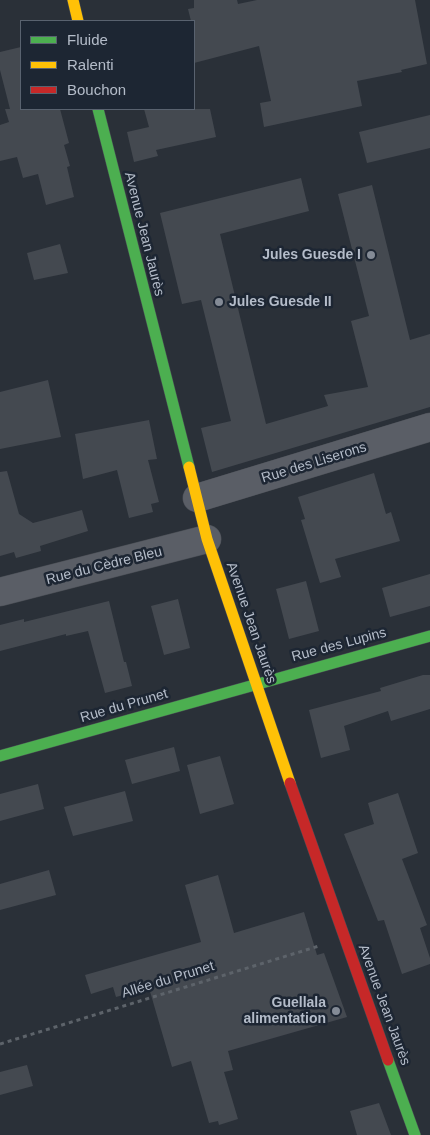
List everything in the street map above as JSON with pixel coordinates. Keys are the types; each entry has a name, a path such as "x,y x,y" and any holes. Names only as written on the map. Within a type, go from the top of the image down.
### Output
{"main road":[{"path":"73,0 78,20"},
{"name":"Avenue Jean Jaurès","path":"98,110 207,538 343,938 415,1135"},
{"name":"Rue des Lupins","path":"256,684 430,636"},
{"name":"Rue du Prunet","path":"0,756 256,684"}],"street":[{"name":"Rue des Liserons","path":"197,498 430,427"},
{"name":"Rue du Cèdre Bleu","path":"0,592 207,538"}],"path":[{"name":"Allée du Prunet","path":"0,1044 343,938"}],"building":[{"path":"194,0 237,0 238,4 257,0 415,0 427,64 401,70 402,72 357,81 362,106 264,127 260,103 271,101 259,46 195,63 195,20 191,20 188,9 194,8"},
{"path":"20,47 20,110 60,110 69,143 64,145 70,166 67,167 74,197 46,205 38,174 23,178 17,157 0,161 0,125 9,122 5,109 10,109 0,70 0,52"},
{"path":"210,109 216,137 156,150 158,156 134,162 127,132 149,127 144,110"},
{"path":"430,115 430,148 367,163 359,132"},
{"path":"301,178 309,211 220,234 266,424 328,406 324,395 368,387 351,321 369,316 338,194 372,185 410,340 430,334 430,407 212,472 201,428 231,421 201,300 182,304 160,213"},
{"path":"60,244 68,273 34,280 27,253"},
{"path":"48,380 61,437 0,449 0,392"},
{"path":"149,420 157,459 148,460 159,502 151,504 153,512 129,518 117,470 83,479 75,434"},
{"path":"7,471 19,514 33,523 82,510 88,531 40,546 41,551 16,558 14,552 0,556 0,472"},
{"path":"374,473 386,514 391,512 400,541 335,559 341,577 320,583 301,520 305,519 298,497"},
{"path":"430,574 430,606 390,617 382,588"},
{"path":"306,581 319,631 289,639 276,589"},
{"path":"178,599 190,648 164,655 151,606"},
{"path":"109,601 132,686 105,693 88,631 66,636 66,634 0,651 0,625 24,619 24,622"},
{"path":"423,675 430,675 430,709 391,721 388,711 344,726 350,750 321,758 309,710 381,691 380,688"},
{"path":"174,747 180,771 132,784 125,760"},
{"path":"220,756 234,804 200,814 187,765"},
{"path":"38,784 44,809 0,821 0,794"},
{"path":"125,791 133,821 73,836 64,807"},
{"path":"398,793 418,853 402,859 427,925 420,928 430,958 430,964 402,974 384,920 378,921 344,834 374,824 368,803"},
{"path":"49,870 56,895 0,910 0,884"},
{"path":"218,875 234,933 304,912 317,955 324,953 347,1017 228,1051 233,1070 224,1072 238,1119 219,1125 218,1121 209,1123 191,1061 172,1067 149,988 116,997 113,987 91,994 85,975 201,942 185,885"},
{"path":"27,1065 33,1086 0,1095 0,1072"},
{"path":"379,1103 391,1135 357,1135 350,1111"}],"traffic: fast":[{"path":"98,110 189,467"},
{"path":"0,756 430,636"},
{"path":"388,1060 415,1135"}],"traffic: slow":[{"path":"73,0 78,20"},
{"path":"189,467 207,539 290,783"}],"traffic: jam":[{"path":"290,783 388,1060"}],"place":[{"name":"Jules Guesde I","path":"371,255"},
{"name":"Jules Guesde II","path":"219,302"},
{"name":"Guellala alimentation","path":"336,1011"}]}
